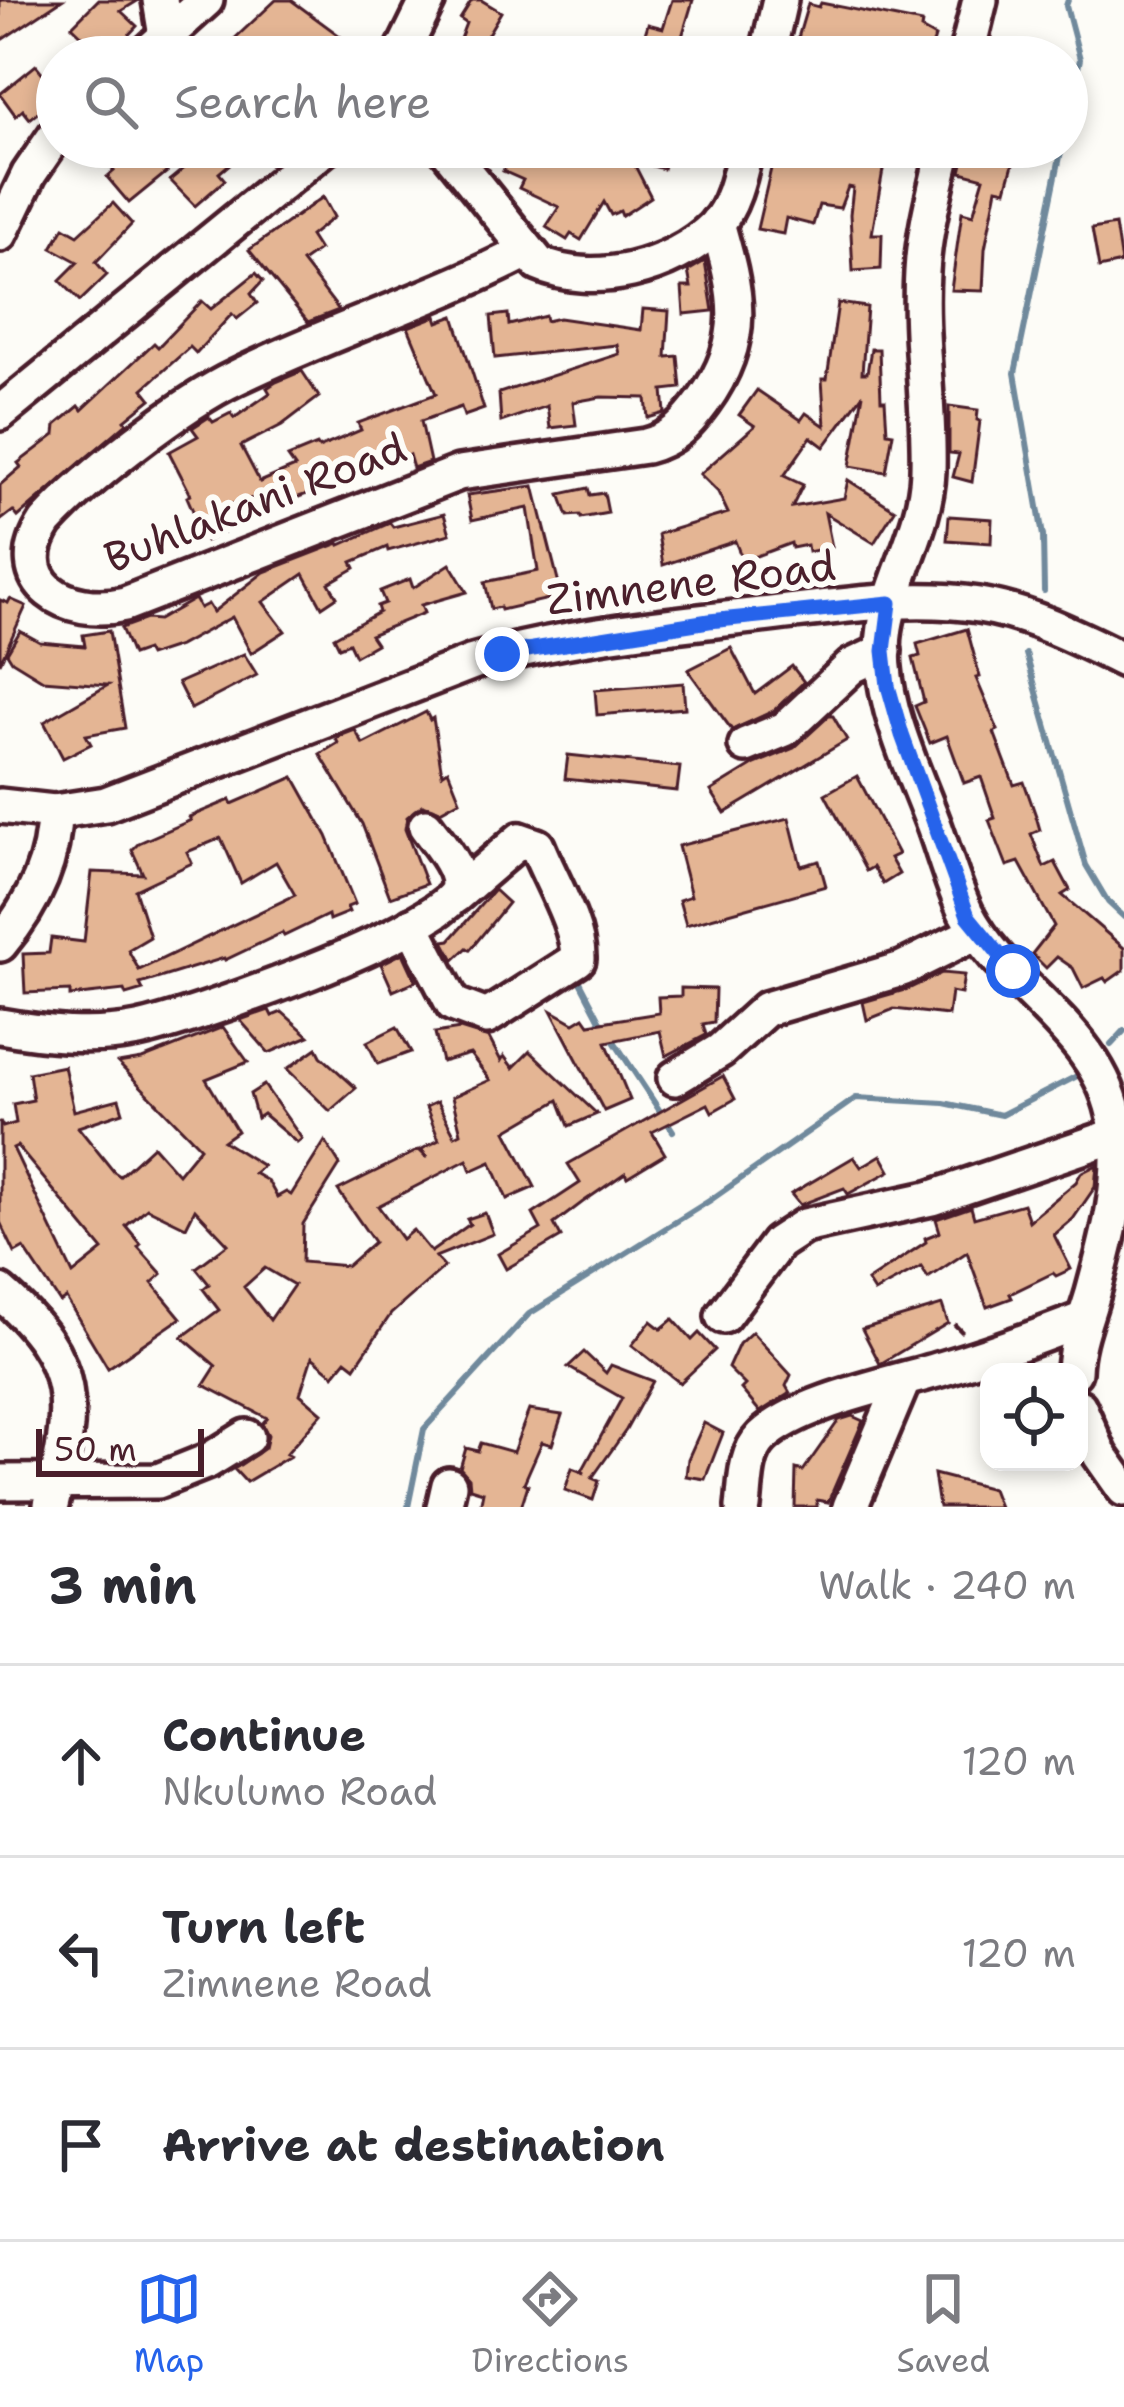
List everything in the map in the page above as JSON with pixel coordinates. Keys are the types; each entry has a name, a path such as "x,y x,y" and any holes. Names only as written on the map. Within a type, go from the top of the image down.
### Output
{"street":[{"path":"155,36 160,0"},
{"path":"166,36 206,0"},
{"path":"410,36 428,0"},
{"path":"772,36 780,0"},
{"path":"971,36 980,0"},
{"path":"0,234 36,164"},
{"path":"0,413 300,168"},
{"path":"461,168 538,264 558,273 599,277 670,255 717,224 740,168"},
{"path":"941,168 922,270 928,475 920,520 890,603 884,651 902,735 961,901 977,932 1049,1007 1103,1081 1117,1135 1114,1218 1074,1363"},
{"name":"Buhlakani Road","path":"525,251 449,290 236,377 182,410 46,522 35,543 35,558 49,592 76,607 125,604 459,473 646,446 674,436 724,369 736,332 732,276 717,224"},
{"name":"Zimnene Road","path":"0,806 54,812 106,804 502,654 709,621 945,601 985,606 1052,627 1124,660"},
{"path":"746,746 797,721 842,674 884,651"},
{"path":"0,944 22,917 38,886 51,844 54,812"},
{"path":"426,826 456,872 455,896"},
{"path":"0,1026 79,1035 154,1027 266,990 412,925 455,896 520,840 537,846 578,937 578,959 487,1018 453,1004 412,925"},
{"path":"675,1078 721,1051 766,1009 902,969 977,932"},
{"path":"723,1316 778,1243 804,1226 932,1198 1117,1135"},
{"path":"743,1507 747,1466 763,1435 811,1409 903,1381 1088,1309 1124,1281"},
{"path":"0,1292 44,1333 61,1365 66,1405 53,1496"},
{"path":"850,1507 903,1381"},
{"path":"1088,1428 1100,1456 1124,1489"},
{"path":"0,1482 53,1496 173,1477 247,1437"}],"building":[{"path":"0,0 62,0 0,41"},
{"path":"98,0 139,0 121,11 137,26 128,36 82,36 72,26"},
{"path":"276,0 291,0 340,36 237,36"},
{"path":"472,0 501,12 487,36 461,36 466,23 460,19"},
{"path":"672,0 693,0 682,36 644,36 648,24 663,28"},
{"path":"821,3 922,23 921,29 933,36 799,36 808,4 819,7"},
{"path":"36,65 36,114 30,119 23,110 16,116 0,94"},
{"path":"111,168 164,168 167,172 129,203 107,177 114,171"},
{"path":"185,168 225,168 219,173 225,180 195,206 170,180"},
{"path":"636,168 651,197 622,216 620,211 611,215 604,202 581,240 571,234 567,240 546,227 559,207 519,188 523,180 503,171"},
{"path":"771,168 883,168 872,234 882,234 881,269 853,271 853,188 848,187 840,208 819,205 813,225 786,218 783,234 757,229"},
{"path":"962,168 1012,168 1006,190 997,188 985,249 983,291 951,290 962,212 973,215 984,178 961,172"},
{"path":"323,197 334,217 310,236 319,250 302,262 339,310 308,322 249,250"},
{"path":"113,203 132,224 96,262 107,275 80,301 60,280 78,262 52,248 64,227 78,235"},
{"path":"1115,225 1121,263 1099,268 1092,229"},
{"path":"705,261 713,311 684,314 682,287 691,287 688,271"},
{"path":"256,273 263,281 251,294 257,303 237,319 232,314 196,353 190,347 143,389 151,399 127,423 18,517 13,511 0,521 0,485 21,467 18,463 55,435 56,425 79,406 82,410 154,343 158,347 202,301 211,309"},
{"path":"838,303 867,307 862,373 867,373 871,349 879,349 881,400 885,400 887,432 893,433 886,472 850,466 863,394 824,447 811,437 784,476 803,485 792,507 844,498 848,480 895,510 874,543 825,513 832,547 808,552 807,545 792,548 791,543 743,561 735,541 663,565 658,534 728,513 718,492 700,474 755,426 739,415 757,390 801,420 806,413 825,426 822,379 827,379"},
{"path":"643,309 669,311 666,357 678,356 681,388 663,390 665,413 648,418 646,398 601,397 573,402 576,425 550,428 547,406 501,422 499,393 619,354 617,345 495,358 491,316 508,314 509,325 545,316 546,321 559,318 641,330"},
{"path":"436,316 438,322 454,316 484,409 464,416 461,407 421,421 430,462 413,468 403,452 373,466 371,461 334,475 338,483 268,508 263,495 219,508 229,529 206,541 187,497 191,495 169,452 198,436 192,428 209,417 213,422 231,413 234,418 270,393 267,388 302,371 319,397 282,425 241,446 260,482 295,467 288,457 361,430 358,423 436,394 408,327"},
{"path":"949,406 978,410 972,482 953,477 959,454 949,453"},
{"path":"534,486 562,596 491,609 485,582 538,571 528,508 472,520 467,495"},
{"path":"588,488 590,495 604,493 608,513 568,516 560,494"},
{"path":"444,514 450,534 388,551 387,547 352,562 355,568 329,583 337,597 322,607 304,574 263,602 285,631 251,653 232,617 179,646 149,656 146,650 132,655 121,628 158,620 195,599 200,608 208,604 213,612 264,572 390,523 393,527"},
{"path":"949,516 992,519 991,543 947,540"},
{"path":"450,564 467,592 421,605 424,613 370,635 376,644 355,656 349,643 339,647 334,637 379,612 377,606 385,603 380,591 410,579 413,588"},
{"path":"10,599 26,606 0,663 0,600 8,603"},
{"path":"967,629 980,677 976,678 998,730 994,732 1014,785 1024,782 1036,816 1040,830 1031,834 1044,867 1055,862 1070,890 1062,895 1124,948 1124,970 1107,982 1104,978 1083,988 1073,968 1057,957 1046,968 1032,954 1054,926 1019,862 1007,866 989,820 995,818 981,777 964,783 947,736 930,743 915,706 924,702 913,658 920,656 917,644"},
{"path":"20,631 40,642 85,646 83,635 109,631 125,728 86,735 91,744 63,758 44,722 108,685 43,680 12,661 7,653"},
{"path":"731,648 755,694 792,666 804,682 773,711 732,730 688,670"},
{"path":"244,654 257,675 191,709 178,683"},
{"path":"683,683 685,708 597,715 595,690"},
{"path":"426,712 433,718 442,774 448,770 460,800 440,811 423,805 407,817 405,829 426,884 390,897 362,824 320,754 342,735 355,730 363,744"},
{"path":"829,716 847,740 725,813 711,791 755,764 794,748"},
{"path":"568,755 680,767 677,791 565,779"},
{"path":"857,776 898,854 890,858 899,874 883,884 873,867 866,871 825,794"},
{"path":"294,777 327,836 355,904 347,907 349,912 329,920 328,915 225,960 140,984 143,990 126,995 124,990 70,996 70,991 25,993 23,954 49,953 51,938 84,942 92,872 143,874 132,850 139,843 191,820 189,817 230,800 232,804","holes":["221,838 241,883 276,862 295,895 139,970 128,950 150,937 135,890 192,863 187,852"]},
{"path":"789,818 801,866 819,861 826,886 686,925 679,900 691,896 678,846"},
{"path":"494,890 508,903 470,950 454,960 444,941"},
{"path":"403,953 416,981 393,991 381,964"},
{"path":"942,973 964,975 961,994 951,992 948,1015 894,1009 867,1020 863,1002"},
{"path":"681,988 715,989 714,1022 703,1024 706,1035 666,1056 660,1031 606,1042 630,1100 604,1111 551,1010 574,1023 584,1017 589,1024 659,1013 658,997 681,996"},
{"path":"269,1010 272,1016 282,1012 309,1036 269,1053 240,1020"},
{"path":"223,1027 248,1062 206,1079 237,1131 223,1141 263,1166 254,1173 268,1181 277,1197 286,1192 291,1195 325,1141 340,1165 303,1224 302,1262 347,1266 374,1242 338,1190 419,1150 427,1158 422,1149 439,1140 426,1107 437,1102 455,1136 461,1133 452,1097 490,1080 470,1054 442,1062 435,1033 460,1029 489,1038 501,1061 504,1056 513,1068 530,1051 597,1114 569,1126 559,1100 506,1131 535,1187 507,1199 491,1162 471,1171 467,1160 378,1206 402,1239 413,1230 431,1252 470,1224 467,1219 485,1213 493,1234 435,1257 444,1267 391,1314 355,1367 346,1360 334,1375 312,1357 300,1394 322,1413 286,1454 290,1456 246,1482 234,1469 265,1448 268,1435 262,1424 267,1418 204,1385 216,1366 182,1337 219,1310 203,1289 209,1284 196,1268 228,1244 195,1209 186,1227 147,1208 126,1226 162,1274 152,1283 181,1318 108,1368 66,1298 60,1302 24,1248 15,1253 0,1222 0,1121 3,1127 16,1123 13,1104 33,1100 29,1073 64,1066 74,1111 119,1099 123,1112 78,1127 114,1172 120,1176 153,1146 178,1174 200,1147 118,1063 142,1059","holes":["17,1146 103,1250 73,1274 13,1148","265,1268 294,1285 270,1320 244,1287"]},
{"path":"397,1027 411,1052 378,1064 367,1042"},
{"path":"317,1048 356,1088 330,1111 287,1069"},
{"path":"723,1076 735,1099 712,1112 708,1104 652,1132 665,1154 627,1177 625,1173 583,1202 554,1224 561,1237 506,1269 498,1254 541,1229 533,1214 580,1183 568,1164"},
{"path":"264,1085 302,1139 297,1143 263,1114 257,1118 250,1094"},
{"path":"881,1155 890,1171 848,1194 844,1188 800,1205 791,1194 854,1157 861,1167"},
{"path":"1097,1165 1095,1187 1073,1219 1054,1235 1071,1269 1053,1273 987,1307 967,1252 928,1278 921,1267 874,1292 867,1281 940,1232 936,1219 971,1207 974,1218 1023,1204 1029,1221 1081,1173"},
{"path":"942,1305 948,1323 880,1364 862,1329"},
{"path":"673,1319 692,1340 699,1333 715,1350 680,1383 632,1345 651,1321 661,1329"},
{"path":"752,1332 791,1375 786,1386 790,1393 760,1412 741,1389 745,1385 728,1368 739,1344"},
{"path":"584,1352 606,1373 611,1365 653,1381 592,1478 599,1481 593,1500 565,1490 572,1468 585,1473 622,1398 568,1367"},
{"path":"529,1410 562,1415 552,1445 542,1442 524,1483 528,1485 521,1507 480,1507 483,1492 470,1488 460,1468 466,1448 478,1451 481,1443 513,1452"},
{"path":"852,1416 863,1421 828,1502 817,1500 817,1507 795,1507 796,1469 803,1471 839,1420"},
{"path":"704,1423 723,1433 705,1479 686,1476"},
{"path":"934,1474 992,1489 999,1507 939,1507"}],"waterway":[{"path":"1068,0 1074,36"},
{"path":"1044,591 1043,536 1015,373 1058,168"},
{"path":"1026,654 1086,865 1108,902 1124,917"},
{"path":"577,976 600,1020 673,1131"},
{"path":"1111,1045 1124,1031"},
{"path":"408,1507 424,1429 529,1314 709,1201 856,1098 944,1103 1001,1115 1077,1076"}],"route":[{"path":"502,654 709,621 890,603 884,651 902,735 968,916 1013,971"}]}
